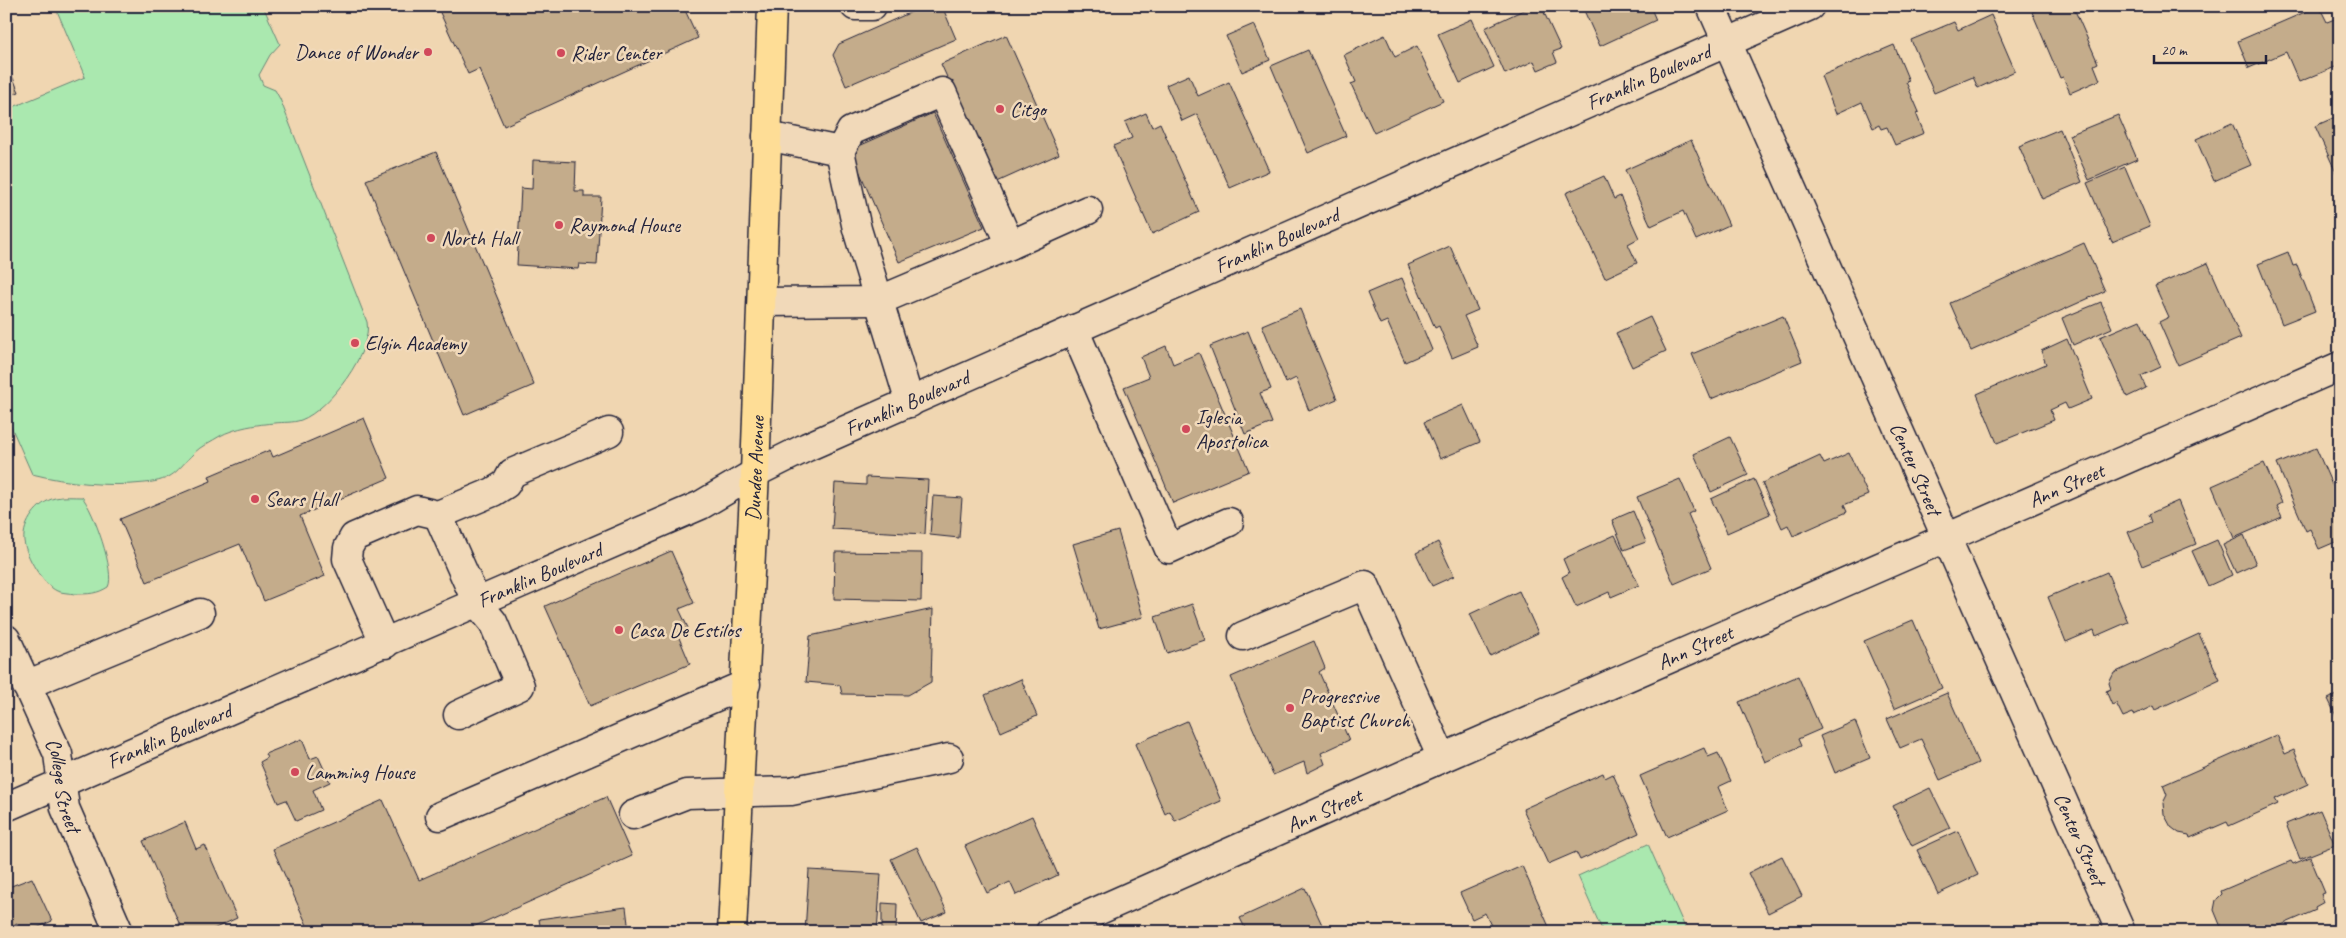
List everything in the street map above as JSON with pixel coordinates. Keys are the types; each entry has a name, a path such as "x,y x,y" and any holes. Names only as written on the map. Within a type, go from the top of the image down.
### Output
{"main road":[{"name":"Dundee Avenue","path":"732,932 746,684 772,6"}],"street":[{"path":"855,6 872,6"},
{"name":"Center Street","path":"1711,6 2121,932"},
{"name":"Franklin Boulevard","path":"6,807 385,644 701,505 755,473 808,447 1810,6"},
{"path":"910,403 857,229 840,151 852,131 942,92 1010,245"},
{"path":"767,136 840,151"},
{"path":"762,302 878,301 1088,210"},
{"path":"1074,329 1168,549 1229,522"},
{"name":"Ann Street","path":"1050,932 1442,758 2340,366"},
{"path":"385,644 347,559 348,548 354,537 417,510 438,515 493,492 506,484 512,472 609,432"},
{"path":"438,515 477,603 493,622 520,686 458,715"},
{"path":"1243,636 1365,585 1442,758"},
{"path":"26,685 200,613"},
{"name":"College Street","path":"6,639 58,754 65,808 119,932"},
{"path":"440,816 746,684"},
{"path":"633,815 686,794 791,791 950,758"}],"green space":[{"path":"55,6 263,6 280,44 270,55 259,75 263,85 275,90 280,99 367,322 367,334 356,363 347,378 324,405 298,421 254,425 226,433 197,450 174,474 155,482 102,484 60,480 32,474 6,415 6,110 85,77"},
{"path":"62,497 82,497 92,514 102,541 110,580 108,587 89,594 59,592 40,576 31,562 25,547 24,534 32,514 49,500"},
{"path":"1648,844 1687,932 1603,932 1578,876"}],"building":[{"name":"Rider Center","path":"437,6 683,6 698,38 504,126 479,69 468,74"},
{"path":"925,6 942,6 956,39 846,86 833,55 839,44"},
{"path":"1532,6 1541,6 1561,49 1553,52 1557,62 1538,70 1534,61 1505,74 1485,28"},
{"path":"1582,6 1650,6 1656,20 1600,46"},
{"path":"2041,6 2073,6 2098,63 2094,65 2100,80 2070,93 2063,77 2060,78 2032,12 2042,8"},
{"path":"2319,6 2327,22 2340,17 2340,65 2299,82 2286,52 2249,68 2238,41"},
{"path":"1991,15 2015,71 1978,88 1973,77 1934,93 1911,40 1954,22 1958,30"},
{"path":"1472,19 1494,67 1460,83 1438,34"},
{"path":"1254,24 1270,60 1242,72 1226,36"},
{"name":"Citgo","path":"1006,35 1059,154 995,183 941,64"},
{"path":"1385,35 1395,57 1417,46 1443,101 1374,133 1351,84 1356,82 1344,55"},
{"path":"1894,45 1909,81 1906,82 1919,112 1916,113 1924,133 1895,145 1887,127 1881,129 1879,125 1873,128 1862,102 1836,114 1821,76"},
{"path":"1308,50 1346,136 1308,153 1271,66"},
{"path":"6,62 19,92 6,97"},
{"path":"1189,75 1198,96 1229,82 1269,171 1230,188 1197,114 1182,121 1166,85"},
{"path":"933,113 984,227 899,262 850,150"},
{"path":"1146,113 1152,127 1160,123 1199,212 1152,234 1113,146 1132,138 1125,122"},
{"path":"2118,115 2137,159 2089,180 2069,135"},
{"path":"2340,115 2340,179 2339,179 2315,126"},
{"path":"2232,123 2251,165 2214,181 2196,139"},
{"path":"2060,129 2082,182 2042,199 2019,146"},
{"path":"1691,140 1729,225 1696,240 1683,211 1651,226 1625,170"},
{"name":"North Hall","path":"436,152 534,385 464,415 366,180"},
{"name":"Raymond House","path":"533,160 576,162 575,191 584,191 584,197 601,197 597,265 579,264 578,269 517,265 521,188 532,189"},
{"path":"2125,167 2150,226 2112,242 2087,183"},
{"path":"1604,176 1614,199 1620,196 1639,238 1628,244 1637,263 1605,278 1566,193"},
{"path":"2084,243 2105,291 1971,351 1950,303"},
{"path":"1450,246 1478,310 1464,316 1478,347 1452,358 1439,326 1435,328 1408,265"},
{"path":"2288,252 2293,266 2297,265 2315,311 2282,324 2258,264"},
{"path":"2208,263 2241,338 2178,365 2159,322 2169,317 2155,286"},
{"path":"1402,278 1432,350 1405,362 1387,321 1380,324 1367,293"},
{"path":"2101,302 2112,328 2073,345 2062,318"},
{"path":"1300,309 1337,399 1309,411 1296,378 1286,383 1262,325"},
{"path":"1783,316 1802,361 1711,399 1692,354"},
{"path":"1650,317 1666,351 1632,367 1616,333"},
{"path":"2140,320 2161,367 2141,376 2146,388 2127,397 2100,337"},
{"path":"1248,331 1271,389 1260,393 1272,423 1245,434 1210,346"},
{"path":"2067,339 2092,399 2068,409 2065,403 2050,410 2054,420 1997,443 1977,394 2046,364 2041,351"},
{"name":"Iglesia Apostolica","path":"1166,346 1173,364 1199,353 1249,471 1173,503 1124,387 1149,377 1141,357"},
{"path":"1463,405 1480,442 1440,459 1424,422"},
{"name":"Sears Hall","path":"364,418 389,478 300,516 325,576 264,601 240,544 147,582 120,519 211,481 209,476 270,450 273,457"},
{"path":"1730,437 1748,475 1711,492 1694,454"},
{"path":"2316,448 2340,503 2340,540 2319,549 2310,529 2306,531 2277,464"},
{"path":"1849,453 1868,495 1844,505 1847,512 1793,536 1788,525 1782,528 1762,483 1820,456 1824,464"},
{"path":"2264,463 2282,503 2277,506 2282,517 2234,538 2212,486"},
{"path":"866,477 928,480 925,534 832,529 835,483 866,485"},
{"path":"1680,479 1694,511 1688,514 1711,568 1674,584 1637,497"},
{"path":"1754,479 1770,514 1727,533 1711,499"},
{"path":"933,496 962,498 959,538 930,535"},
{"path":"2178,501 2196,544 2142,566 2128,532 2152,522 2149,514"},
{"path":"1633,511 1646,542 1624,550 1612,520"},
{"path":"1118,531 1143,617 1099,629 1073,544"},
{"path":"1615,535 1639,585 1611,597 1609,592 1576,607 1562,577 1569,573 1563,559"},
{"path":"2244,535 2256,564 2236,573 2223,545"},
{"path":"2217,540 2232,575 2208,586 2192,551"},
{"path":"1438,542 1454,576 1432,586 1416,553"},
{"name":"Casa De Estilos","path":"671,551 694,603 679,609 688,628 677,633 690,664 590,706 545,606"},
{"path":"835,552 922,553 921,601 834,599"},
{"path":"2107,572 2128,622 2096,636 2094,630 2066,642 2048,597"},
{"path":"1519,591 1538,633 1490,656 1470,614"},
{"path":"1192,604 1205,640 1167,653 1155,617"},
{"path":"933,609 931,682 908,695 842,694 840,685 806,682 810,636"},
{"path":"1913,620 1942,688 1894,709 1864,641"},
{"path":"2199,634 2220,680 2155,710 2153,706 2134,715 2133,713 2123,717 2116,703 2112,705 2106,691 2111,689 2109,683 2114,673"},
{"name":"Progressive Baptist Church","path":"1314,641 1325,668 1319,672 1349,740 1321,753 1325,764 1307,773 1304,762 1273,775 1231,677"},
{"path":"1798,676 1821,729 1798,739 1801,746 1765,762 1739,702"},
{"path":"1021,679 1037,716 1001,732 985,695"},
{"path":"1947,693 1978,763 1940,780 1921,739 1900,748 1887,719"},
{"path":"2340,693 2340,724 2328,699"},
{"path":"1187,721 1221,801 1175,821 1170,811 1165,814 1135,744"},
{"path":"1855,721 1870,758 1835,773 1820,736"},
{"path":"2277,735 2285,754 2294,750 2308,784 2275,799 2278,804 2229,826 2227,822 2190,838 2189,835 2179,833 2171,827 2164,814 2163,803 2167,795 2163,785"},
{"name":"Lamming House","path":"302,739 310,759 318,756 330,782 313,790 321,810 296,821 286,800 278,803 260,762 267,758 265,754"},
{"path":"1704,748 1708,757 1718,753 1731,781 1718,787 1728,810 1667,837 1640,776"},
{"path":"1603,773 1605,778 1613,774 1639,833 1580,860 1576,852 1548,864 1523,809"},
{"path":"1930,788 1950,828 1912,846 1893,806"},
{"path":"606,797 632,856 462,932 310,932 273,849 383,800 419,880"},
{"path":"2320,810 2335,845 2300,859 2286,824"},
{"path":"1032,816 1058,875 1016,895 1010,882 987,893 965,846"},
{"path":"185,822 196,849 205,845 237,918 207,932 183,932 143,841"},
{"path":"1958,831 1978,875 1938,894 1917,850"},
{"path":"917,847 947,912 921,923 891,859"},
{"path":"1782,856 1802,896 1768,913 1748,873"},
{"path":"2310,857 2325,893 2321,894 2324,902 2315,907 2316,910 2265,932 2223,932 2214,910 2216,900 2222,894 2221,891 2291,861 2293,864"},
{"path":"1522,866 1550,929 1545,932 1494,932 1485,913 1472,919 1460,893"},
{"path":"809,870 881,874 877,932 805,932"},
{"path":"32,878 52,921 28,932 21,932 17,923 6,928 6,888"},
{"path":"1305,888 1324,929 1318,932 1291,932 1290,929 1283,932 1247,932 1240,918"},
{"path":"882,903 897,904 896,932 882,932"},
{"path":"626,907 629,932 541,932 539,919"}],"place":[{"name":"Dance of Wonder","path":"428,52"},
{"name":"Rider Center","path":"561,53"},
{"name":"Citgo","path":"1000,109"},
{"name":"Raymond House","path":"559,225"},
{"name":"North Hall","path":"431,238"},
{"name":"Elgin Academy","path":"355,343"},
{"name":"Iglesia Apostolica","path":"1186,429"},
{"name":"Sears Hall","path":"255,499"},
{"name":"Casa De Estilos","path":"619,630"},
{"name":"Progressive Baptist Church","path":"1290,708"},
{"name":"Lamming House","path":"295,772"}]}
